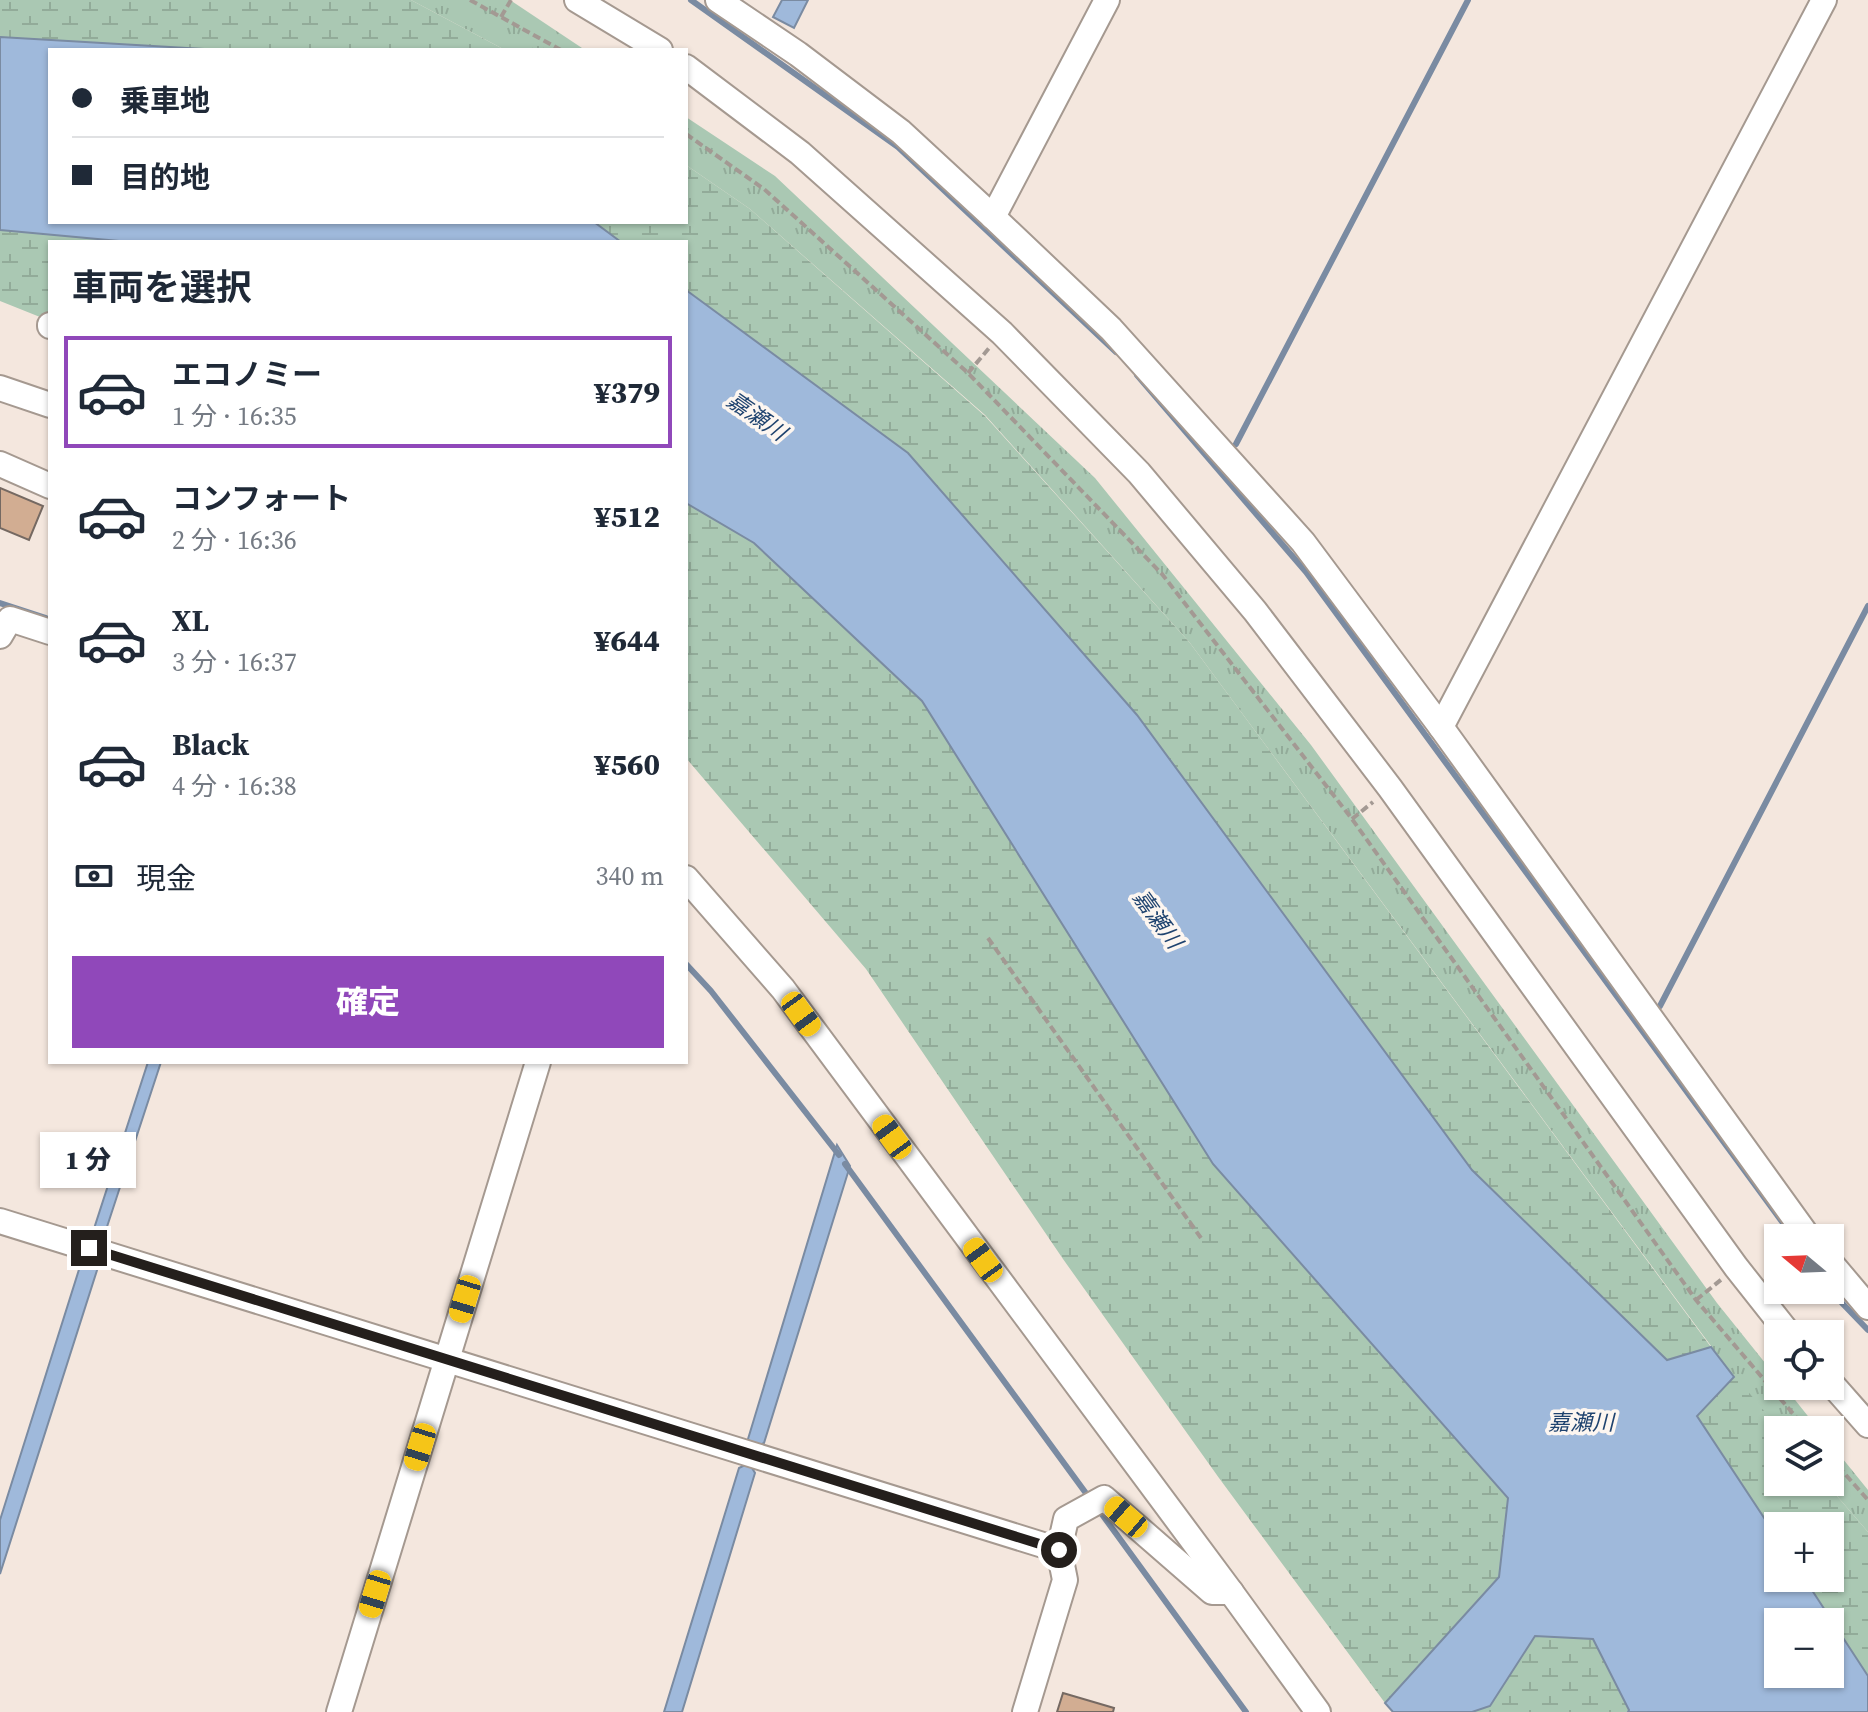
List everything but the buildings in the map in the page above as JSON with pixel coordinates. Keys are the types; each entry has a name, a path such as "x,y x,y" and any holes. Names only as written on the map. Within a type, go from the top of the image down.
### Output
{"street":[{"path":"577,0 657,48"},
{"path":"718,0 798,54 901,132 993,217 1111,329 1303,542 1441,727 1799,1224"},
{"path":"993,217 1107,0"},
{"path":"1441,727 1824,0"},
{"path":"688,69 800,153 1002,333 1139,473 1255,611 1390,788 1736,1267 1778,1320"},
{"path":"0,388 41,402 34,409 48,419"},
{"path":"0,464 48,485"},
{"path":"0,636 10,619 48,631"},
{"path":"688,880 783,989 1318,1712"},
{"path":"339,1712 537,1064"},
{"path":"0,1221 1059,1550"},
{"path":"1844,1276 1866,1298"},
{"path":"1844,1398 1868,1425"},
{"path":"1025,1712 1065,1580 1059,1550 1066,1519 1104,1498 1212,1592 1231,1592"}],"path":[{"path":"470,0 557,48"},
{"path":"501,17 511,0"},
{"path":"688,135 764,189 968,373 1162,574 1352,819 1696,1300 1795,1416"},
{"path":"968,373 1002,333"},
{"path":"1352,819 1390,788"},
{"path":"988,938 1201,1238"},
{"path":"1696,1300 1736,1267"},
{"path":"1844,1473 1868,1500"}],"green space":[{"path":"0,0 411,0 501,48 48,48 0,58"},
{"path":"411,0 510,0 582,48 501,48"},
{"path":"688,118 775,176 1095,478 1311,745 1717,1303 1764,1362 1764,1400 1795,1400 1808,1416 1768,1416 1734,1377 1190,643 985,415 750,209 688,166"},
{"path":"688,166 750,209 985,416 1190,643 1711,1347 1768,1416 1764,1416 1764,1496 1837,1496 1868,1532 1868,1712 1844,1688 1844,1608 1781,1608 1771,1592 1844,1592 1844,1512 1764,1512 1764,1580 1644,1387 688,325 688,240 572,240 551,224 688,224"},
{"path":"0,210 48,224 141,224 229,240 48,240 48,320 0,301"},
{"path":"688,478 949,709 1541,1511 1520,1573 1424,1682 1385,1703 1063,1259 866,969 688,760"},
{"path":"1844,1460 1868,1490 1868,1532 1837,1496 1844,1496"},
{"path":"1600,1610 1659,1712 1472,1712 1490,1706 1535,1636"}],"water":[{"path":"782,0 808,0 794,28 773,17"},
{"path":"0,37 187,48 48,48 48,224 597,224 618,240 108,240 0,230"},
{"name":"嘉瀬川","path":"688,291 908,453 1137,715 1472,1170 1667,1360 1711,1347 1734,1377 1697,1416 1764,1518 1764,1592 1813,1592 1824,1608 1764,1608 1764,1688 1844,1688 1844,1639 1868,1676 1868,1712 1628,1712 1593,1639 1535,1636 1490,1706 1472,1712 1393,1712 1385,1703 1499,1577 1508,1498 1213,1164 922,701 754,543 688,504"},
{"path":"147,1064 160,1064 102,1242 91,1238"},
{"path":"837,1145 850,1166 764,1443 754,1448 748,1439"},
{"path":"82,1260 99,1264 0,1574 0,1520"},
{"path":"749,1463 755,1473 682,1712 664,1712 739,1468"}],"waterway":[{"path":"691,0 898,147 1116,352"},
{"path":"1236,444 1468,0"},
{"path":"1137,375 1306,572 1784,1224"},
{"path":"0,603 46,618"},
{"path":"1660,1006 1868,606"},
{"path":"688,966 711,991 839,1155"},
{"path":"845,1164 1088,1496"},
{"path":"1843,1304 1868,1330"},
{"path":"1101,1513 1246,1712"}],"route":[{"path":"89,1248 1059,1550"}]}
